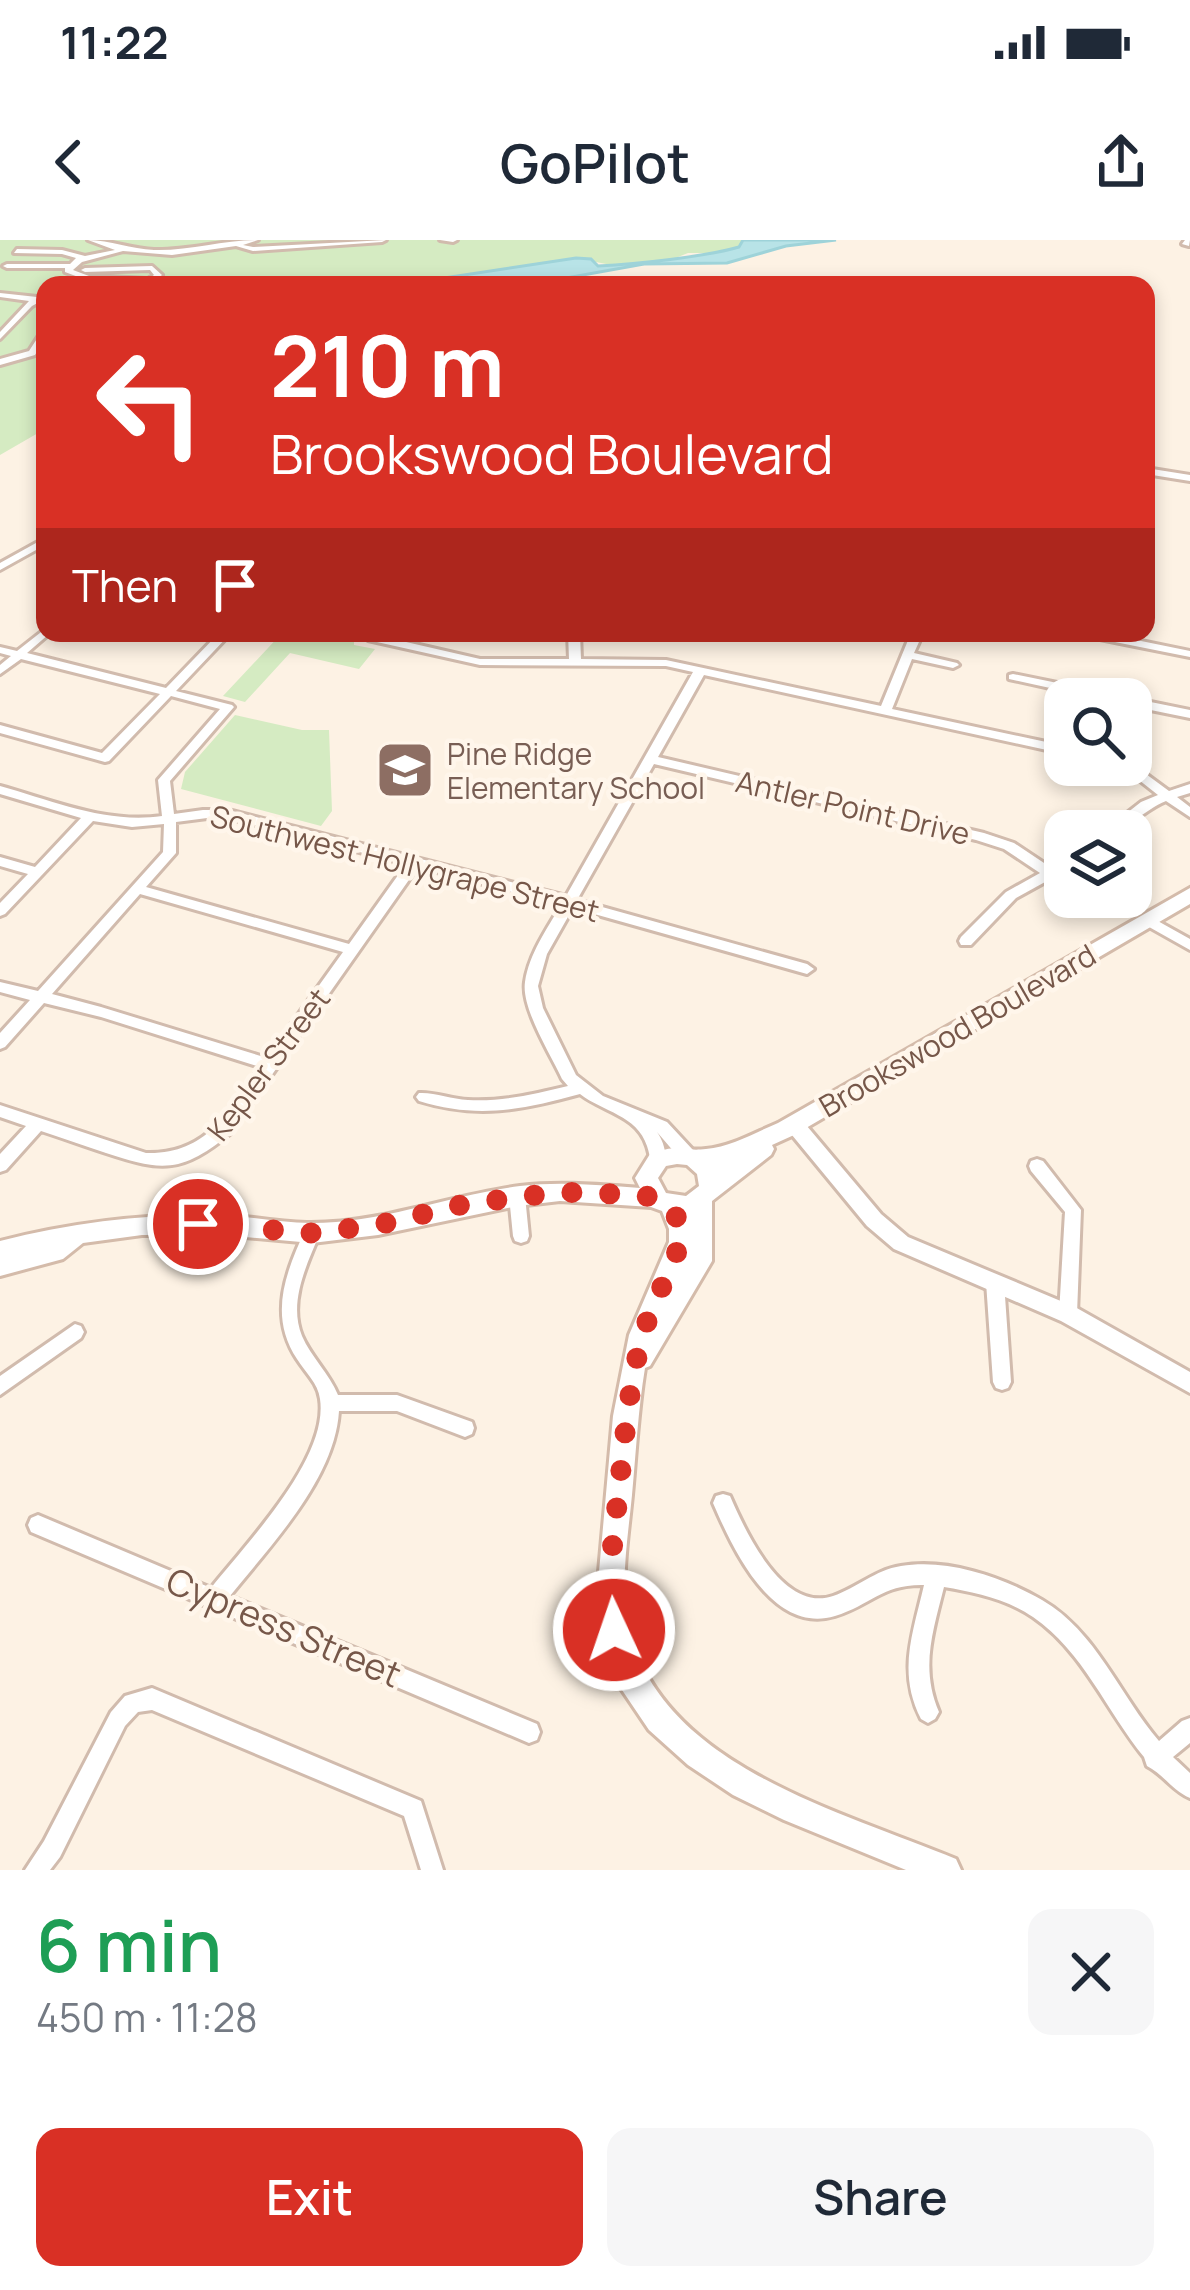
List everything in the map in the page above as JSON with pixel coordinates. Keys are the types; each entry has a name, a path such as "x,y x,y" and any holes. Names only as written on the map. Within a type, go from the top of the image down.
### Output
{"main road":[{"name":"Brookswood Boulevard","path":"653,1166 724,1155 790,1126 1190,895"},
{"name":"Brookswood Boulevard","path":"706,1195 790,1126"},
{"path":"637,1363 700,1261 710,1172 693,1157"},
{"path":"0,1251 50,1238 170,1224 312,1233 378,1225 517,1196 560,1192 653,1166 648,1188 682,1229 681,1242 641,1336 628,1406 610,1597 614,1630 638,1690 670,1733 719,1771 945,1870"},
{"path":"560,1192 663,1202 706,1195"},
{"path":"0,1266 56,1252 75,1238"}],"street":[{"path":"92,240 122,250"},
{"path":"69,270 83,259 122,250 254,240"},
{"path":"237,244 253,249 382,240"},
{"path":"444,240 453,240"},
{"path":"17,251 62,251 83,259"},
{"path":"7,266 69,270 141,266 158,272 154,276"},
{"path":"69,270 86,276"},
{"path":"0,295 36,297"},
{"path":"0,337 36,301"},
{"path":"0,319 19,319"},
{"path":"0,362 32,353 36,347"},
{"path":"1155,472 1190,478"},
{"path":"0,567 36,546"},
{"path":"0,671 36,640"},
{"path":"0,729 105,758 216,642"},
{"path":"401,642 480,662 648,661 1044,745"},
{"path":"574,642 575,662"},
{"path":"886,711 913,642"},
{"path":"1130,642 1190,654"},
{"path":"0,650 228,707 164,780 175,835 169,853 0,1042"},
{"path":"908,655 953,664"},
{"path":"693,1157 661,1126 578,1089 536,1009 531,986 540,954 700,671"},
{"path":"1013,677 1044,684"},
{"path":"1152,706 1190,714"},
{"name":"Antler Point Drive","path":"650,759 979,836 1009,846 1044,870"},
{"path":"1152,784 1190,813"},
{"path":"1139,810 1190,788"},
{"name":"Southwest Hollygrape Street","path":"0,790 136,823 197,812 228,814 807,969"},
{"path":"0,911 92,815"},
{"path":"0,862 37,872"},
{"name":"Kepler Street","path":"0,1111 146,1160 168,1162 204,1147 225,1129 414,863"},
{"path":"966,941 1011,895 1044,876"},
{"path":"137,889 353,950"},
{"path":"1147,920 1190,944"},
{"path":"0,987 271,1065"},
{"path":"424,1096 471,1109 495,1108 578,1089"},
{"path":"635,1116 654,1140 653,1166"},
{"path":"0,1165 38,1124"},
{"path":"790,1126 888,1233 916,1251 1068,1315 1190,1383"},
{"path":"1037,1166 1073,1210 1068,1315"},
{"path":"517,1196 521,1236"},
{"path":"218,1597 305,1480 323,1441 331,1403 297,1346 289,1320 291,1284 312,1233"},
{"path":"994,1282 1003,1382"},
{"path":"0,1387 75,1332"},
{"path":"331,1403 397,1403 465,1428"},
{"path":"723,1503 745,1553 797,1605 814,1610 831,1607 881,1580 908,1574 1009,1594 1043,1610 1065,1629 1155,1758 1190,1787"},
{"name":"Cypress Street","path":"38,1526 218,1597 529,1732"},
{"path":"928,1712 917,1697 918,1673 935,1577"},
{"path":"36,1870 52,1849 118,1719 141,1700 161,1702 413,1809 432,1870"},
{"path":"1155,1758 1190,1729"}],"green space":[{"path":"0,240 743,240 739,247 722,253 688,253 673,259 611,265 576,258 457,276 36,276 36,434 0,455"},
{"path":"274,642 354,642 375,649 359,669 290,653 245,702 223,696"},
{"path":"235,715 302,730 329,730 332,811 321,826 181,789 185,772"}],"water":[{"path":"743,240 836,240 786,246 727,263 644,264 577,276 457,276 576,258 591,259 598,266 670,260 739,247"}],"place":[{"name":"Pine Ridge Elementary School","path":"405,770"}],"route":[{"path":"198,1224 312,1233 378,1225 465,1204 560,1192 644,1195 671,1206 682,1229 681,1242 641,1336 628,1406 611,1560 614,1630"}]}
